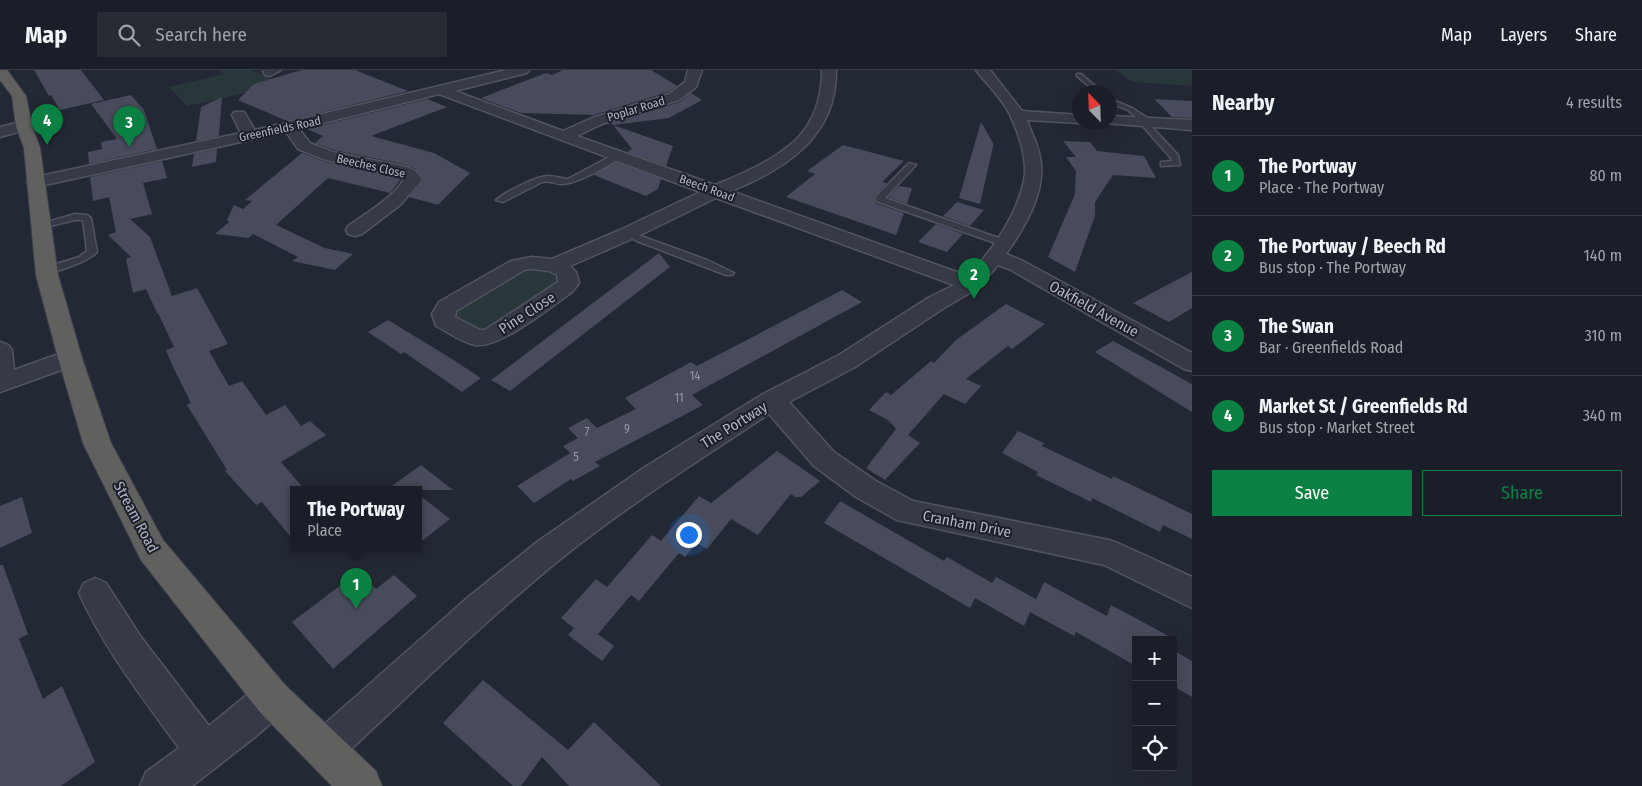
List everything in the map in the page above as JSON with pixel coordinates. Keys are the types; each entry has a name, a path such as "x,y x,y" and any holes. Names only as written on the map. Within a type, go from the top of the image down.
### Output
{"highway":[{"name":"Stream Road","path":"0,71 20,96 24,126 32,148 47,270 70,358 97,443 152,550 272,698 362,786"}],"street":[{"name":"Greenfields Road","path":"36,182 290,127 443,91 522,70"},
{"name":"Poplar Road","path":"564,137 597,121 674,97 692,84 695,70"},
{"name":"Pine Close","path":"554,265 566,272 569,283 493,335 477,338 444,321 443,314 448,307 518,265 532,263 554,265 627,234 716,191 754,176 791,152 812,131 824,104 829,86 829,70"},
{"name":"The Portway","path":"324,749 479,609 548,551 655,474 772,400 848,361 936,303 971,284 999,250 1024,209 1033,179 1032,157 1018,115 982,70"},
{"name":"Beech Road","path":"443,91 564,137 971,284"},
{"path":"239,115 250,135"},
{"path":"1018,115 1072,118"},
{"path":"1117,120 1192,125"},
{"path":"0,132 24,126"},
{"name":"Beeches Close","path":"290,127 304,146 312,150 329,156 401,171 411,175 413,180 408,186 383,210 355,230"},
{"name":"Oakfield Avenue","path":"999,250 1016,265 1192,363"},
{"path":"0,350 2,385 70,358"},
{"name":"Cranham Drive","path":"772,400 824,459 866,488 907,512 1109,553 1192,593"},
{"path":"95,593 129,649 205,752"},
{"path":"160,786 272,698"}],"lane":[{"path":"1079,76 1090,85"},
{"path":"1117,104 1130,109 1147,122 1177,163 1164,164"},
{"path":"500,200 539,180 548,178 560,182 570,181 618,156"},
{"path":"912,165 879,199 999,250"},
{"path":"41,225 75,217 87,218 92,252 82,259 47,270"},
{"path":"627,234 663,249 704,261 729,274"}],"shaded area":[{"path":"220,70 251,70 283,84 187,106 169,87 224,74"},
{"path":"1116,70 1192,70 1192,86 1133,82"},
{"path":"523,267 547,272 558,280 556,284 487,331 481,331 454,317 455,310"}],"building":[{"path":"34,70 81,70 104,100 60,110 51,95 49,96"},
{"path":"302,70 355,70 408,91 287,121 238,100 254,84"},
{"path":"563,70 651,70 677,86 668,92 594,115 521,113 481,98 546,73 552,75"},
{"path":"691,93 702,100 669,118 613,125 611,123 680,102"},
{"path":"131,95 144,110 157,149 89,164 88,152 102,149 101,142 117,139 91,104"},
{"path":"222,97 219,136 196,141 201,107"},
{"path":"427,99 447,107 371,136 434,153 470,173 438,205 409,197 424,180 415,169 407,165 334,150 315,143 323,136 307,129"},
{"path":"1154,99 1192,101 1192,118 1172,117"},
{"path":"981,122 993,143 993,147 980,204 959,198"},
{"path":"613,125 673,146 666,166 627,152 632,149"},
{"path":"1063,141 1090,142 1097,151 1144,156 1156,178 1113,175 1095,202 1095,216 1075,272 1048,257 1075,194 1076,171 1066,157 1076,157"},
{"path":"843,145 904,161 882,182 887,183 874,197 875,203 904,213 896,235 786,197 815,174 807,171"},
{"path":"217,149 216,162 192,167 194,154"},
{"path":"302,153 323,161 401,179 390,193 328,178 276,225 325,248 353,254 335,270 292,261 298,257 253,234 249,238 215,234 229,222 227,220 234,205 243,209 252,201 245,200"},
{"path":"162,161 167,178 143,183 152,214 130,219 150,237 172,296 197,288 228,344 209,351 229,386 242,381 266,415 285,405 301,426 310,421 326,435 281,462 302,486 290,486 290,536 262,502 256,505 225,471 227,470 187,405 191,403 166,350 174,347 146,289 133,293 126,259 131,257 108,235 116,232 109,197 93,201 90,177"},
{"path":"616,162 661,179 658,189 646,196 594,175"},
{"path":"899,186 912,188 907,204 888,197"},
{"path":"957,202 984,210 970,226 943,216"},
{"path":"936,224 963,234 947,252 918,242"},
{"path":"659,253 670,267 510,391 491,380"},
{"path":"1192,272 1192,308 1169,322 1133,303"},
{"path":"842,290 862,302 692,395 703,405 595,462 600,466 573,481 571,479 534,503 517,486 570,453 563,446 578,438 568,428 587,418 597,428 636,409 625,398 691,362 697,366"},
{"path":"1006,304 1045,324 1012,349 1008,346 966,379 981,386 965,404 944,394 908,435 920,443 885,480 866,468 896,429 888,420 869,410 886,392 891,395 931,361 934,363 956,340"},
{"path":"388,320 481,378 462,392 404,352 401,354 368,332"},
{"path":"1113,341 1192,384 1192,412 1095,352"},
{"path":"1018,431 1044,443 1042,446 1112,479 1113,476 1192,514 1192,539 1163,525 1160,532 1092,498 1091,502 1036,475 1038,472 1002,453"},
{"path":"777,451 820,481 801,497 795,497 791,494 758,535 731,519 707,549 697,543 685,557 679,553 639,601 631,595 598,634 614,646 602,661 568,635 574,628 561,618 596,579 607,587 652,535 661,541 699,496 711,503"},
{"path":"421,465 453,490 422,490 422,486 392,486"},
{"path":"22,497 32,533 0,548 0,506"},
{"path":"422,497 450,519 422,541"},
{"path":"840,501 944,561 947,557 992,583 996,577 1036,599 1024,626 975,598 970,608 824,523"},
{"path":"0,565 3,565 28,634 19,639 43,699 62,686 95,762 61,786 0,786"},
{"path":"358,572 376,589 394,575 417,596 333,669 292,622"},
{"path":"1044,582 1107,616 1111,605 1169,636 1132,636 1132,664 1076,632 1074,636 1030,612"},
{"path":"1177,652 1192,661 1192,697 1177,688"},
{"path":"483,680 568,750 594,722 661,786 569,786 542,757 521,786 513,786 443,723"}],"place":[{"name":"Market St / Greenfields Rd","path":"47,145"},
{"name":"The Swan","path":"129,147"},
{"name":"The Portway / Beech Rd","path":"974,299"},
{"name":"The Portway","path":"356,609"}]}
